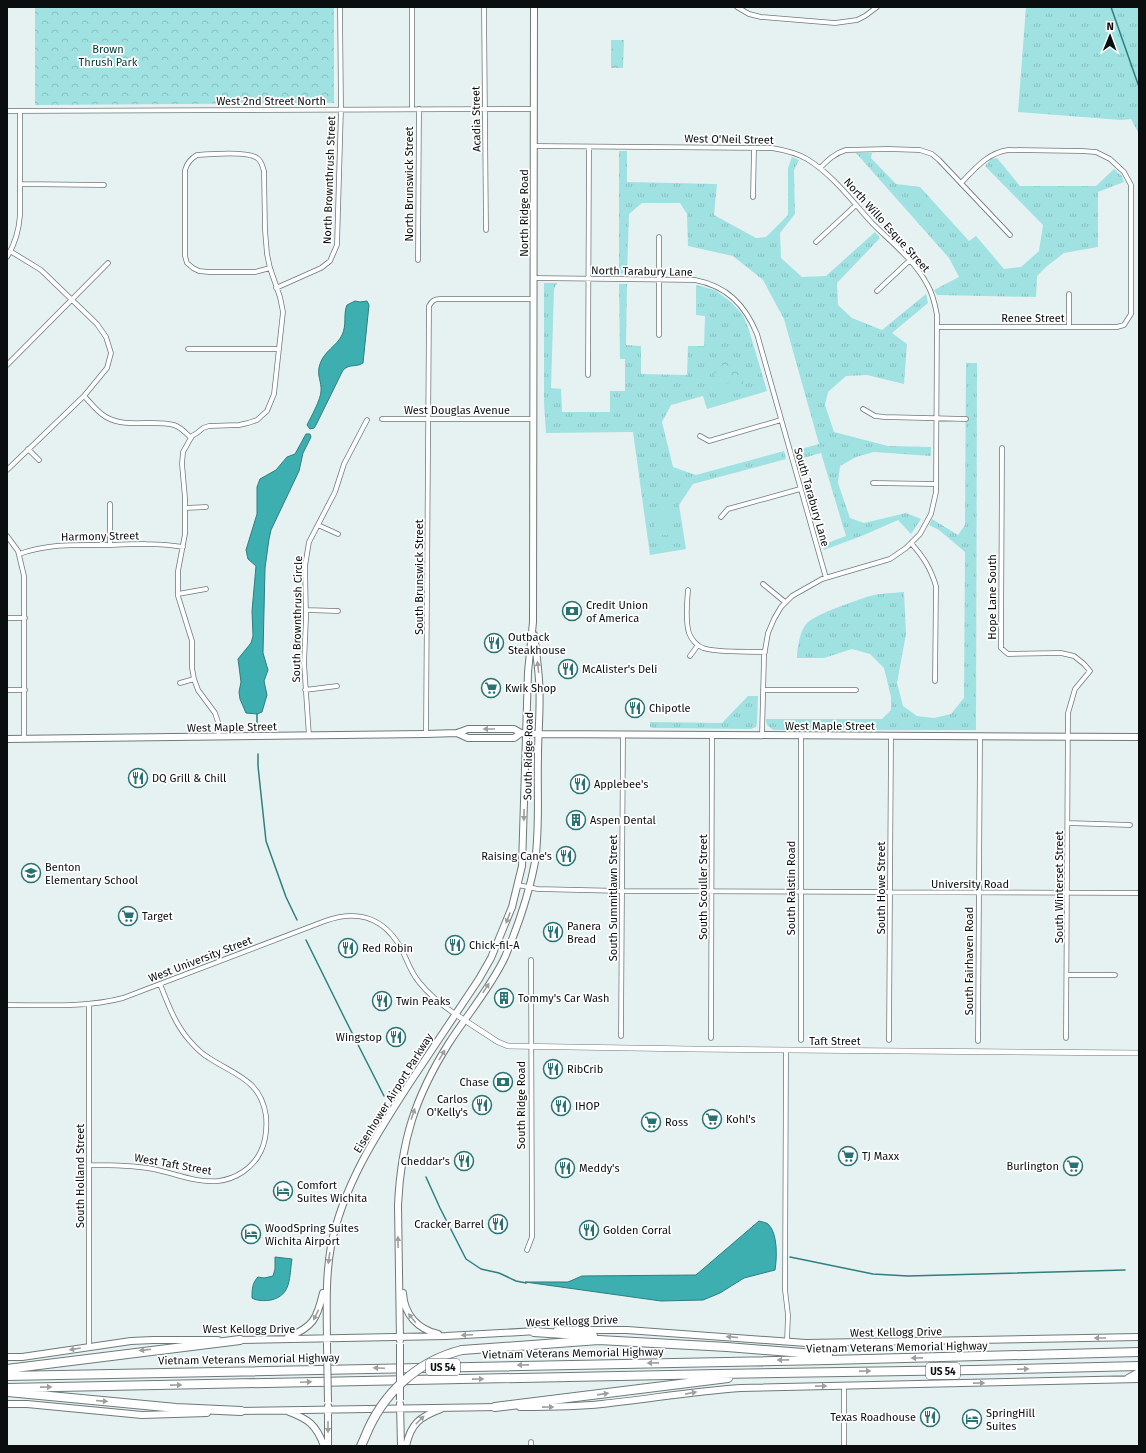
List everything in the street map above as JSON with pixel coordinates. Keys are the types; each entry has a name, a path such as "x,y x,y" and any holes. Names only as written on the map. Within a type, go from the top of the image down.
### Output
{"highway":[{"path":"534,1332 878,1359"},
{"path":"7,1368 240,1340"},
{"path":"361,1446 370,1425 387,1399 404,1379 416,1370 447,1354 462,1350 600,1340 639,1341"},
{"name":"Vietnam Veterans Memorial Highway","path":"7,1376 878,1359 1139,1352"},
{"name":"US 54","path":"7,1388 1139,1366"},
{"path":"495,1407 722,1379 756,1373"},
{"path":"7,1392 176,1408 241,1411"}],"main road":[{"name":"North Ridge Road","path":"533,460 534,7"},
{"name":"South Ridge Road","path":"518,885 522,866 523,849 523,734 533,624 533,460"},
{"name":"South Ridge Road","path":"528,887 535,861 537,832 539,681 533,624"},
{"name":"West Maple Street","path":"7,739 456,733 468,738 514,738 523,734 891,737 1139,737"},
{"name":"Eisenhower Airport Parkway","path":"326,1446 328,1402 326,1295 331,1246 339,1214 350,1184 364,1155 381,1126 479,979 491,958 512,907 518,885"},
{"name":"Eisenhower Airport Parkway","path":"401,1446 398,1264 399,1184 401,1165 412,1116 423,1089 449,1043 504,957 522,911 528,887"},
{"path":"398,1264 402,1278 403,1300 407,1312 411,1318 426,1330 446,1336"},
{"path":"283,1339 300,1333 311,1325 316,1318 327,1278"},
{"name":"West Kellogg Drive","path":"7,1357 22,1357 89,1347 153,1340 327,1339 446,1336 594,1329 806,1343 1139,1338"},
{"path":"1123,1380 1139,1372"},
{"path":"7,1404 27,1404 142,1415 172,1415 241,1411 328,1409 575,1406 684,1394 702,1390 742,1388 1139,1379"},
{"path":"406,1446 411,1430 417,1422 425,1415 447,1407"},
{"path":"284,1410 308,1420 319,1433 326,1446"}],"street":[{"name":"North Brownthrush Street","path":"276,288 321,268 330,261 336,251 338,236 339,137 341,109 340,7"},
{"path":"412,7 412,109"},
{"name":"Acadia Street","path":"484,7 486,230"},
{"path":"737,7 749,14 761,17 835,23 857,20 877,7"},
{"name":"North Brunswick Street","path":"418,260 419,109"},
{"name":"West 2nd Street North","path":"7,111 534,109"},
{"path":"7,257 19,229 20,111"},
{"name":"West O'Neil Street","path":"534,146 772,148 784,150 805,158 820,168"},
{"path":"588,375 589,147"},
{"path":"753,197 754,148"},
{"path":"820,168 839,152 846,150 911,149 932,154 1010,235"},
{"name":"Renee Street","path":"937,327 1117,327 1124,325 1132,314 1132,192 1131,185 1124,172 1110,159 1104,155 1089,151 1008,150 986,158 961,183"},
{"path":"219,737 218,722 215,713 198,690 194,679 192,668 192,641 178,594 178,571 185,534 182,464 183,452 191,438 203,428 209,426 248,423 257,420 266,412 274,394 283,312 267,254 264,171 262,163 256,157 239,154 197,155 191,159 187,163 185,170 185,256 187,263 193,268 209,272 254,272 270,268"},
{"name":"North Willo Esque Street","path":"762,736 765,652 768,633 774,619 785,602 800,590 826,578 890,559 906,548 920,534 931,514 936,492 937,315 934,298 927,284 909,261 820,168"},
{"path":"20,184 104,184"},
{"path":"816,242 856,205"},
{"path":"659,236 659,335"},
{"path":"7,470 84,396 107,368 110,353 106,337 101,329 41,270 10,251"},
{"path":"877,291 909,261"},
{"path":"7,365 108,263"},
{"name":"North Tarabury Lane","path":"534,278 683,279 704,282 723,290 739,304 757,334 781,420"},
{"path":"1069,294 1069,327"},
{"path":"428,419 429,306 432,302 436,299 449,298 534,298"},
{"path":"188,349 279,349"},
{"path":"84,396 106,418 116,422 128,424 174,425 182,429 191,438"},
{"path":"863,409 876,416 885,417 966,419"},
{"name":"West Douglas Avenue","path":"382,419 533,419"},
{"name":"South Brunswick Street","path":"426,734 428,637 428,419"},
{"name":"South Brownthrush Circle","path":"309,736 304,664 306,566 309,542 335,492 344,464 367,420"},
{"path":"700,436 709,441 781,420"},
{"name":"South Tarabury Lane","path":"781,420 826,578"},
{"name":"Hope Lane South","path":"1002,448 1001,648 1008,654 1061,653 1074,656 1090,671 1075,689 1068,713 1068,737"},
{"path":"28,449 39,460"},
{"path":"873,483 936,484"},
{"path":"721,517 728,509 800,489"},
{"path":"110,504 110,545"},
{"path":"185,508 206,507"},
{"path":"318,525 338,534"},
{"path":"7,536 19,554 24,576 24,739"},
{"path":"911,543 923,557 931,571 936,586 935,681"},
{"name":"Harmony Street","path":"19,554 39,548 54,546 170,545 183,547"},
{"path":"762,584 785,602"},
{"path":"178,594 206,589"},
{"path":"688,590 687,618 689,632 698,645 715,650 765,652"},
{"path":"306,610 338,611"},
{"path":"7,618 25,618"},
{"path":"690,656 698,645"},
{"path":"180,683 194,679"},
{"path":"305,690 337,686"},
{"path":"7,690 25,690"},
{"path":"763,690 856,690"},
{"name":"South Summitlawn Street","path":"621,1036 623,735"},
{"name":"South Scouller Street","path":"712,736 712,1038"},
{"name":"South Ralstin Road","path":"800,1040 801,736"},
{"name":"South Howe Street","path":"889,1040 891,737"},
{"name":"South Fairhaven Road","path":"978,1041 980,737"},
{"name":"South Winterset Street","path":"1066,1038 1068,737"},
{"path":"1068,823 1130,825"},
{"path":"518,885 538,889 800,892"},
{"name":"University Road","path":"800,892 979,894 1139,893"},
{"name":"West University Street","path":"7,1005 106,1003 123,998 335,917 350,916 365,917 377,922 391,934 401,948 418,982 439,1002 456,1014"},
{"name":"South Ridge Road","path":"527,1250 532,1237 531,960"},
{"path":"1067,975 1116,975"},
{"name":"West Taft Street","path":"89,1165 133,1166 207,1182 233,1177 250,1166 262,1150 266,1132 265,1111 255,1090 242,1076 209,1058 188,1040 172,1013 160,984"},
{"name":"South Holland Street","path":"89,1004 89,1347"},
{"path":"456,1014 503,1045 531,1047"},
{"name":"Taft Street","path":"531,1047 1139,1053"},
{"path":"786,1050 785,1290 788,1315 787,1341"},
{"path":"844,1386 844,1446"}],"green space":[{"name":"Brown Thrush Park","path":"35,7 334,7 334,103 35,105"},
{"path":"1026,7 1139,7 1139,134 1131,119 1121,120 1018,112"},
{"path":"611,40 624,40 623,68 611,68"},
{"path":"613,45 622,45 622,63 613,63"},
{"path":"619,151 627,151 627,182 717,184 714,215 756,238 766,237 788,215 788,168 792,157 799,160 794,170 795,214 780,233 781,258 802,277 826,276 875,232 880,238 837,283 838,305 852,318 882,330 926,294 928,303 892,333 907,344 904,384 867,375 846,376 828,392 825,405 834,432 888,446 931,447 931,456 874,452 856,457 840,466 838,483 850,518 864,523 906,513 921,519 911,534 898,520 824,550 822,545 846,536 821,453 796,460 793,451 819,444 784,319 763,280 733,256 688,246 687,214 680,203 642,203 629,214 627,274 619,273"},
{"path":"856,153 872,153 871,158 896,184 920,187 969,241 976,236 1004,269 1021,267 1039,251 1043,225 985,166 991,159 997,158 1020,186 1096,186 1114,169 1122,176 1124,182 1098,192 1098,247 1064,253 1046,267 1037,276 1036,297 937,295 934,290 959,277 949,258"},
{"path":"544,283 557,283 554,289 551,388 561,389 562,412 610,412 610,391 625,391 625,359 620,359 619,284 627,284 626,345 641,346 641,374 687,375 688,346 704,346 705,316 696,315 696,285 715,290 731,302 743,315 749,330 767,391 707,409 703,396 671,405 662,422 673,467 696,475 784,451 786,459 693,484 679,505 686,549 650,555 633,432 546,433 544,403"},
{"path":"736,357 744,384 719,391 712,364"},
{"path":"966,363 977,363 976,730 772,729 767,724 766,719 882,719 891,710 891,697 884,668 870,654 852,649 824,658 797,658 798,644 801,635 807,623 812,619 837,608 878,594 904,592 906,634 897,683 903,706 917,716 934,718 951,714 964,698 965,552 939,530 929,525 932,519 958,535 965,525"},
{"path":"724,365 729,383 721,386 715,368"},
{"path":"655,507 670,507 669,535 654,535"},
{"path":"748,696 758,696 757,723 756,727 751,729 650,727 650,722 722,723"}],"shaded area":[{"path":"355,301 367,301 369,305 363,363 343,370 316,425 314,428 310,429 307,425 316,408 321,394 319,375 320,364 324,356 340,339 344,327 347,305"},
{"path":"306,434 310,434 311,437 303,453 299,471 271,530 269,539 265,568 263,653 268,670 264,681 267,695 262,712 257,714 246,713 240,699 239,692 241,682 238,659 251,643 253,636 252,611 256,566 248,559 246,550 257,514 257,487 260,479 276,470 287,457 295,454"},
{"path":"759,1221 768,1224 774,1233 776,1253 775,1270 744,1278 720,1293 703,1300 661,1301 525,1282 568,1282 582,1276 696,1275"},
{"path":"275,1257 292,1259 290,1279 286,1290 278,1298 271,1300 256,1300 252,1298 253,1284 256,1279 258,1277 264,1278 273,1276 275,1269"}],"waterway":[{"path":"1111,7 1139,87"},
{"path":"257,714 257,725"},
{"path":"258,754 266,841 286,897 297,920"},
{"path":"306,940 384,1096"},
{"path":"426,1177 466,1259 481,1269 499,1273 516,1281 526,1283"},
{"path":"790,1257 873,1274 908,1276 1125,1270"}],"place":[{"name":"Credit Union of America","path":"572,611"},
{"name":"Outback Steakhouse","path":"494,643"},
{"name":"McAlister's Deli","path":"568,669"},
{"name":"Kwik Shop","path":"491,688"},
{"name":"Chipotle","path":"635,708"},
{"name":"DQ Grill & Chill","path":"138,778"},
{"name":"Applebee's","path":"580,784"},
{"name":"Aspen Dental","path":"576,820"},
{"name":"Raising Cane's","path":"566,856"},
{"name":"Benton Elementary School","path":"31,873"},
{"name":"Target","path":"128,916"},
{"name":"Panera Bread","path":"553,932"},
{"name":"Chick-fil-A","path":"455,945"},
{"name":"Red Robin","path":"348,948"},
{"name":"Tommy's Car Wash","path":"504,998"},
{"name":"Twin Peaks","path":"382,1001"},
{"name":"Wingstop","path":"396,1037"},
{"name":"RibCrib","path":"553,1069"},
{"name":"Chase","path":"503,1082"},
{"name":"Carlos O'Kelly's","path":"482,1105"},
{"name":"IHOP","path":"561,1106"},
{"name":"Kohl's","path":"712,1119"},
{"name":"Ross","path":"651,1122"},
{"name":"TJ Maxx","path":"848,1156"},
{"name":"Cheddar's","path":"464,1161"},
{"name":"Burlington","path":"1073,1166"},
{"name":"Meddy's","path":"565,1168"},
{"name":"Comfort Suites Wichita","path":"283,1191"},
{"name":"Cracker Barrel","path":"498,1224"},
{"name":"Golden Corral","path":"589,1230"},
{"name":"WoodSpring Suites Wichita Airport","path":"251,1234"},
{"name":"Texas Roadhouse","path":"930,1417"},
{"name":"SpringHill Suites","path":"972,1419"}]}
